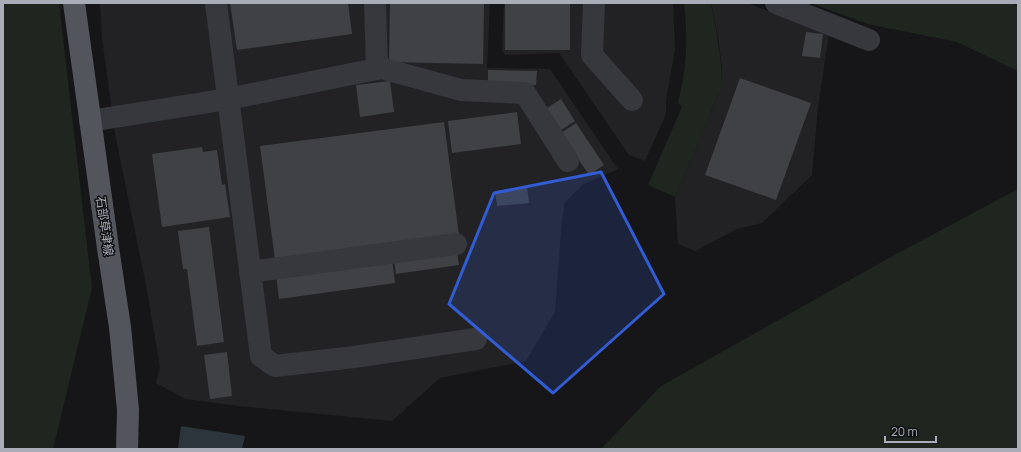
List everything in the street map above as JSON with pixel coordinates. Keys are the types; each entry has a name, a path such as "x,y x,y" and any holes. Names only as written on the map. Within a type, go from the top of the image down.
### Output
{"main road":[{"name":"石部草津線","path":"74,3 120,327 128,410 127,449"}],"street":[{"path":"216,3 261,356 275,366 354,357 476,339"},
{"path":"375,3 377,69"},
{"path":"594,3 592,55 632,100"},
{"path":"776,3 869,40"},
{"path":"90,121 228,99 381,68 461,90 525,93 568,161"},
{"path":"250,272 456,244"}],"highlighted area":[{"path":"601,172 664,294 553,393 449,304 494,193"}],"shaded area":[{"path":"3,3 59,3 92,288 53,449 3,449"},
{"path":"100,3 490,3 487,68 550,69 618,169 584,184 565,202 562,219 555,312 526,361 440,378 392,421 239,406 185,399 156,383 160,367 146,285 115,134 102,38"},
{"path":"504,3 673,3 675,50 666,100 666,114 645,161 629,155 559,53 505,55 502,51"},
{"path":"684,3 711,3 720,55 722,86 675,197 648,185 682,107 678,102 686,53"},
{"path":"711,3 747,3 829,34 818,107 812,175 762,223 737,229 695,251 678,244 675,197 722,86 722,67"},
{"path":"811,3 1011,3 1018,6 1018,71 957,42 867,24"},
{"path":"1018,189 1018,449 601,449 661,386 889,258"},
{"path":"181,426 245,436 242,449 178,449"}],"building":[{"path":"230,3 348,3 352,34 237,50"},
{"path":"390,3 484,3 483,64 389,62"},
{"path":"505,3 570,3 570,50 505,50"},
{"path":"806,32 823,34 820,58 802,56"},
{"path":"488,70 537,71 536,85 488,85"},
{"path":"740,78 811,103 776,200 705,175"},
{"path":"390,81 394,112 360,117 356,85"},
{"path":"561,99 575,121 561,130 547,108"},
{"path":"517,112 521,144 452,153 448,121"},
{"path":"444,122 459,235 275,260 260,146"},
{"path":"576,123 604,165 589,175 561,133"},
{"path":"202,147 203,152 217,150 222,185 225,184 230,217 162,227 152,154"},
{"path":"527,187 529,203 497,206 495,191"},
{"path":"209,227 224,342 197,346 187,269 183,269 178,231"},
{"path":"457,251 459,265 396,274 394,260"},
{"path":"392,259 395,283 279,299 276,275"},
{"path":"227,352 232,396 210,399 204,355"}]}
